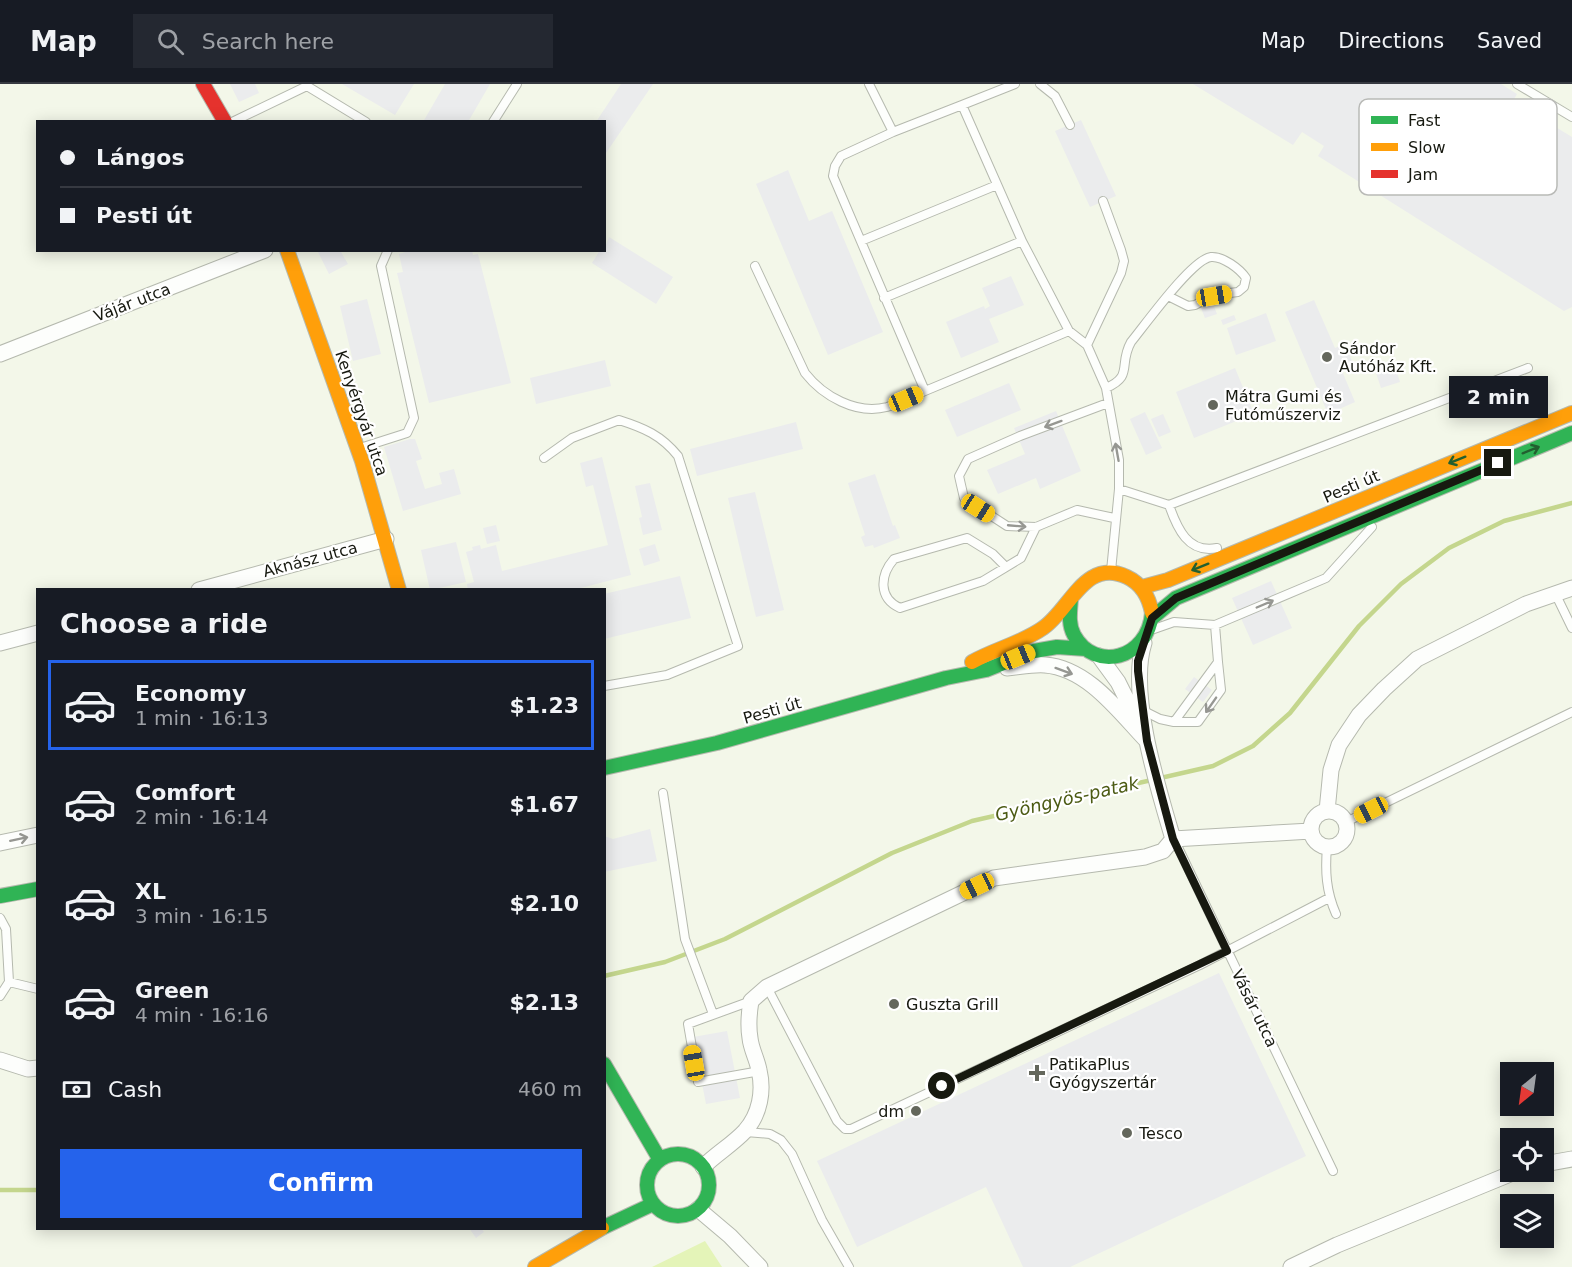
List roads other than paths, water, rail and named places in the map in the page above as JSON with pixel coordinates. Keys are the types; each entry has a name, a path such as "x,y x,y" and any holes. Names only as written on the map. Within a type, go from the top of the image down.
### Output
{"main road":[{"path":"203,84 224,120"},
{"name":"Kenyérgyár utca","path":"288,252 358,448 387,539 399,588"},
{"name":"Pesti út","path":"1142,587 1168,580 1572,413"},
{"name":"Pesti út","path":"606,768 717,743 946,678 986,670 1034,651 1057,647 1121,656 1138,647 1149,629 1176,598 1572,434"},
{"path":"1111,573 1128,577 1142,587 1150,602 1149,629"},
{"name":"Pesti út","path":"946,678 988,651 1040,630 1057,617 1087,580 1111,573"},
{"path":"1071,599 1069,624 1075,639 1092,652"},
{"path":"0,896 36,889"},
{"path":"606,1067 660,1160"},
{"path":"685,1155 703,1167 709,1188 698,1209 686,1215 676,1216 662,1212 653,1204 647,1184 649,1175 660,1160 685,1155"},
{"path":"606,1226 653,1204"},
{"path":"534,1267 599,1230"}],"street":[{"name":"Vájár utca","path":"0,354 260,252"},
{"name":"Aknász utca","path":"206,588 387,539"},
{"path":"1327,811 1331,770 1339,745 1359,715 1384,689 1417,659 1526,604 1572,588"},
{"name":"Vásár utca","path":"1149,629 1138,671 1148,747 1173,839"},
{"path":"0,643 36,634"},
{"name":"Vásár utca","path":"1092,652 1118,682 1148,747"},
{"name":"Vásár utca","path":"986,670 1046,665 1070,673 1093,686 1148,747"},
{"path":"1327,811 1340,815 1346,822 1343,840 1333,846 1327,846 1315,840 1311,831 1315,818 1327,811"},
{"path":"703,1167 744,1131 758,1111 761,1093 760,1071 750,1040 751,1001 767,987 994,878 1145,857 1163,851 1173,839 1311,831"},
{"path":"0,843 36,835"},
{"path":"0,1060 28,1069 36,1068"},
{"path":"1554,1162 1572,1159"},
{"path":"1291,1267 1337,1245 1500,1178"},
{"path":"698,1209 760,1267"}],"lane":[{"path":"494,120 517,84"},
{"path":"869,84 893,132"},
{"path":"926,391 884,298 834,176 835,166 841,156 893,132 1014,84"},
{"path":"1040,84 1055,96 1070,124"},
{"path":"1517,84 1542,99"},
{"path":"236,120 307,86 363,120"},
{"path":"962,105 1022,241 1069,331 1087,345 1106,388 1119,460 1119,489 1114,518 1111,573"},
{"path":"1557,108 1572,117"},
{"path":"861,241 998,185"},
{"path":"1087,345 1121,273 1124,261 1103,201"},
{"path":"884,298 1022,241"},
{"path":"358,448 407,433 414,418 381,266 387,252"},
{"path":"1106,388 1119,382 1123,376 1127,350 1168,296 1201,262 1211,257 1221,259 1241,271 1246,278 1244,286 1238,292 1214,296 1195,305 1188,306 1168,296"},
{"path":"755,266 805,373 816,387 849,405 867,409 886,407 1069,331"},
{"path":"1119,489 1169,504 1528,368"},
{"path":"1108,404 968,459 959,476 964,498 1007,526 1036,527 1077,510 1114,518"},
{"path":"544,458 572,438 619,420 654,433 666,442 678,456 738,646 667,675 606,686"},
{"path":"1169,504 1178,530 1190,544 1209,550 1277,535"},
{"path":"1149,629 1174,622 1215,625 1326,578 1362,535 1396,505"},
{"path":"1006,567 993,554 967,538 894,559 884,575 884,592 891,604 900,608 983,581 1021,558 1036,527"},
{"path":"1556,593 1572,628"},
{"path":"1144,711 1160,719 1174,722 1198,722 1221,690 1215,625"},
{"path":"1174,722 1218,662"},
{"path":"1346,822 1572,712"},
{"path":"663,793 685,939 713,1014"},
{"name":"Vásár utca","path":"1173,839 1333,1171"},
{"path":"1327,846 1325,874 1329,898 1336,914"},
{"path":"767,987 837,1121 844,1129 851,1129 1227,951 1329,898"},
{"path":"0,918 6,929 9,981 0,996"},
{"path":"9,981 36,988"},
{"path":"751,1001 688,1024 698,1082 760,1071"},
{"path":"744,1131 770,1134 781,1140 792,1154 822,1220 849,1267"}],"waterway":[{"name":"Gyöngyös-patak","path":"606,976 665,962 725,939 892,853 972,821 1213,766 1253,746 1290,713 1359,626 1401,584 1449,548 1504,521 1572,503"},
{"name":"Gyöngyös-patak","path":"0,1190 36,1190"}],"place":[{"name":"Sándor Autóház Kft.","path":"1327,357"},
{"name":"Mátra Gumi és Futóműszerviz","path":"1213,405"},
{"name":"Guszta Grill","path":"894,1004"},
{"name":"PatikaPlus Gyógyszertár","path":"1037,1073"},
{"name":"dm","path":"916,1111"},
{"name":"Tesco","path":"1127,1133"}]}
